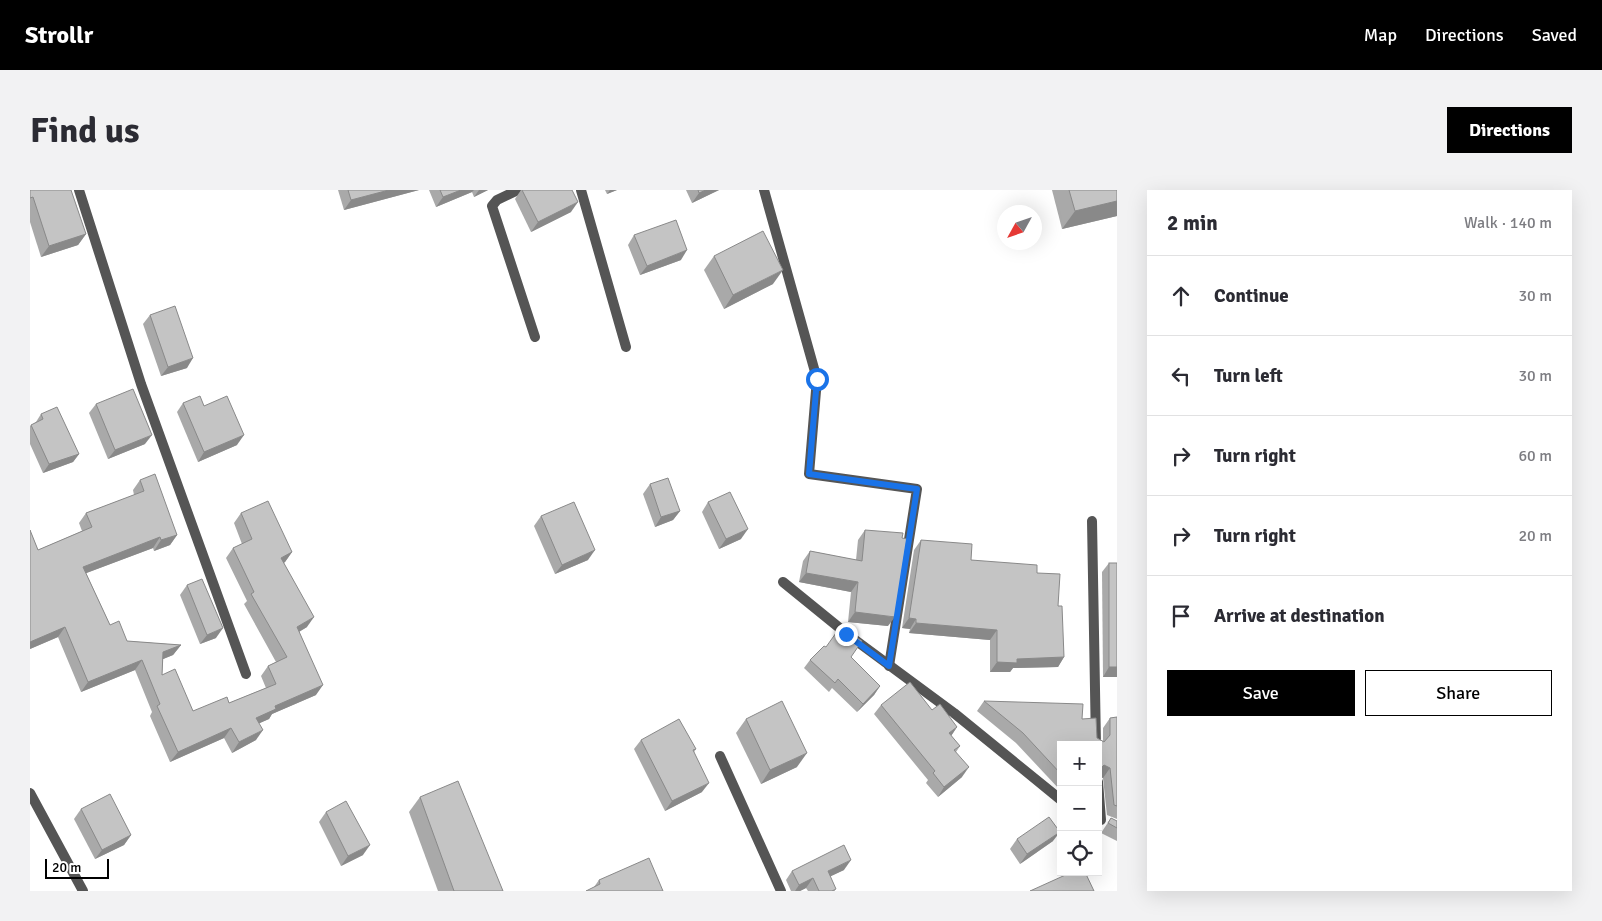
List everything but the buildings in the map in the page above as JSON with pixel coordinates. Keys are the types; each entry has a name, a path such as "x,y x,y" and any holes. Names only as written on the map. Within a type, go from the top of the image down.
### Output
{"street":[{"path":"79,190 141,384 246,674"},
{"path":"518,190 497,200 492,206 535,336"},
{"path":"581,190 626,347"},
{"path":"764,190 817,379 809,474 917,489 889,666"},
{"path":"1092,521 1096,741"},
{"path":"783,582 846,634 954,713 1057,797"},
{"path":"720,756 780,891"},
{"path":"1099,786 1103,821"},
{"path":"30,793 83,891"}],"route":[{"path":"817,379 809,474 917,489 889,666 846,634"}]}
